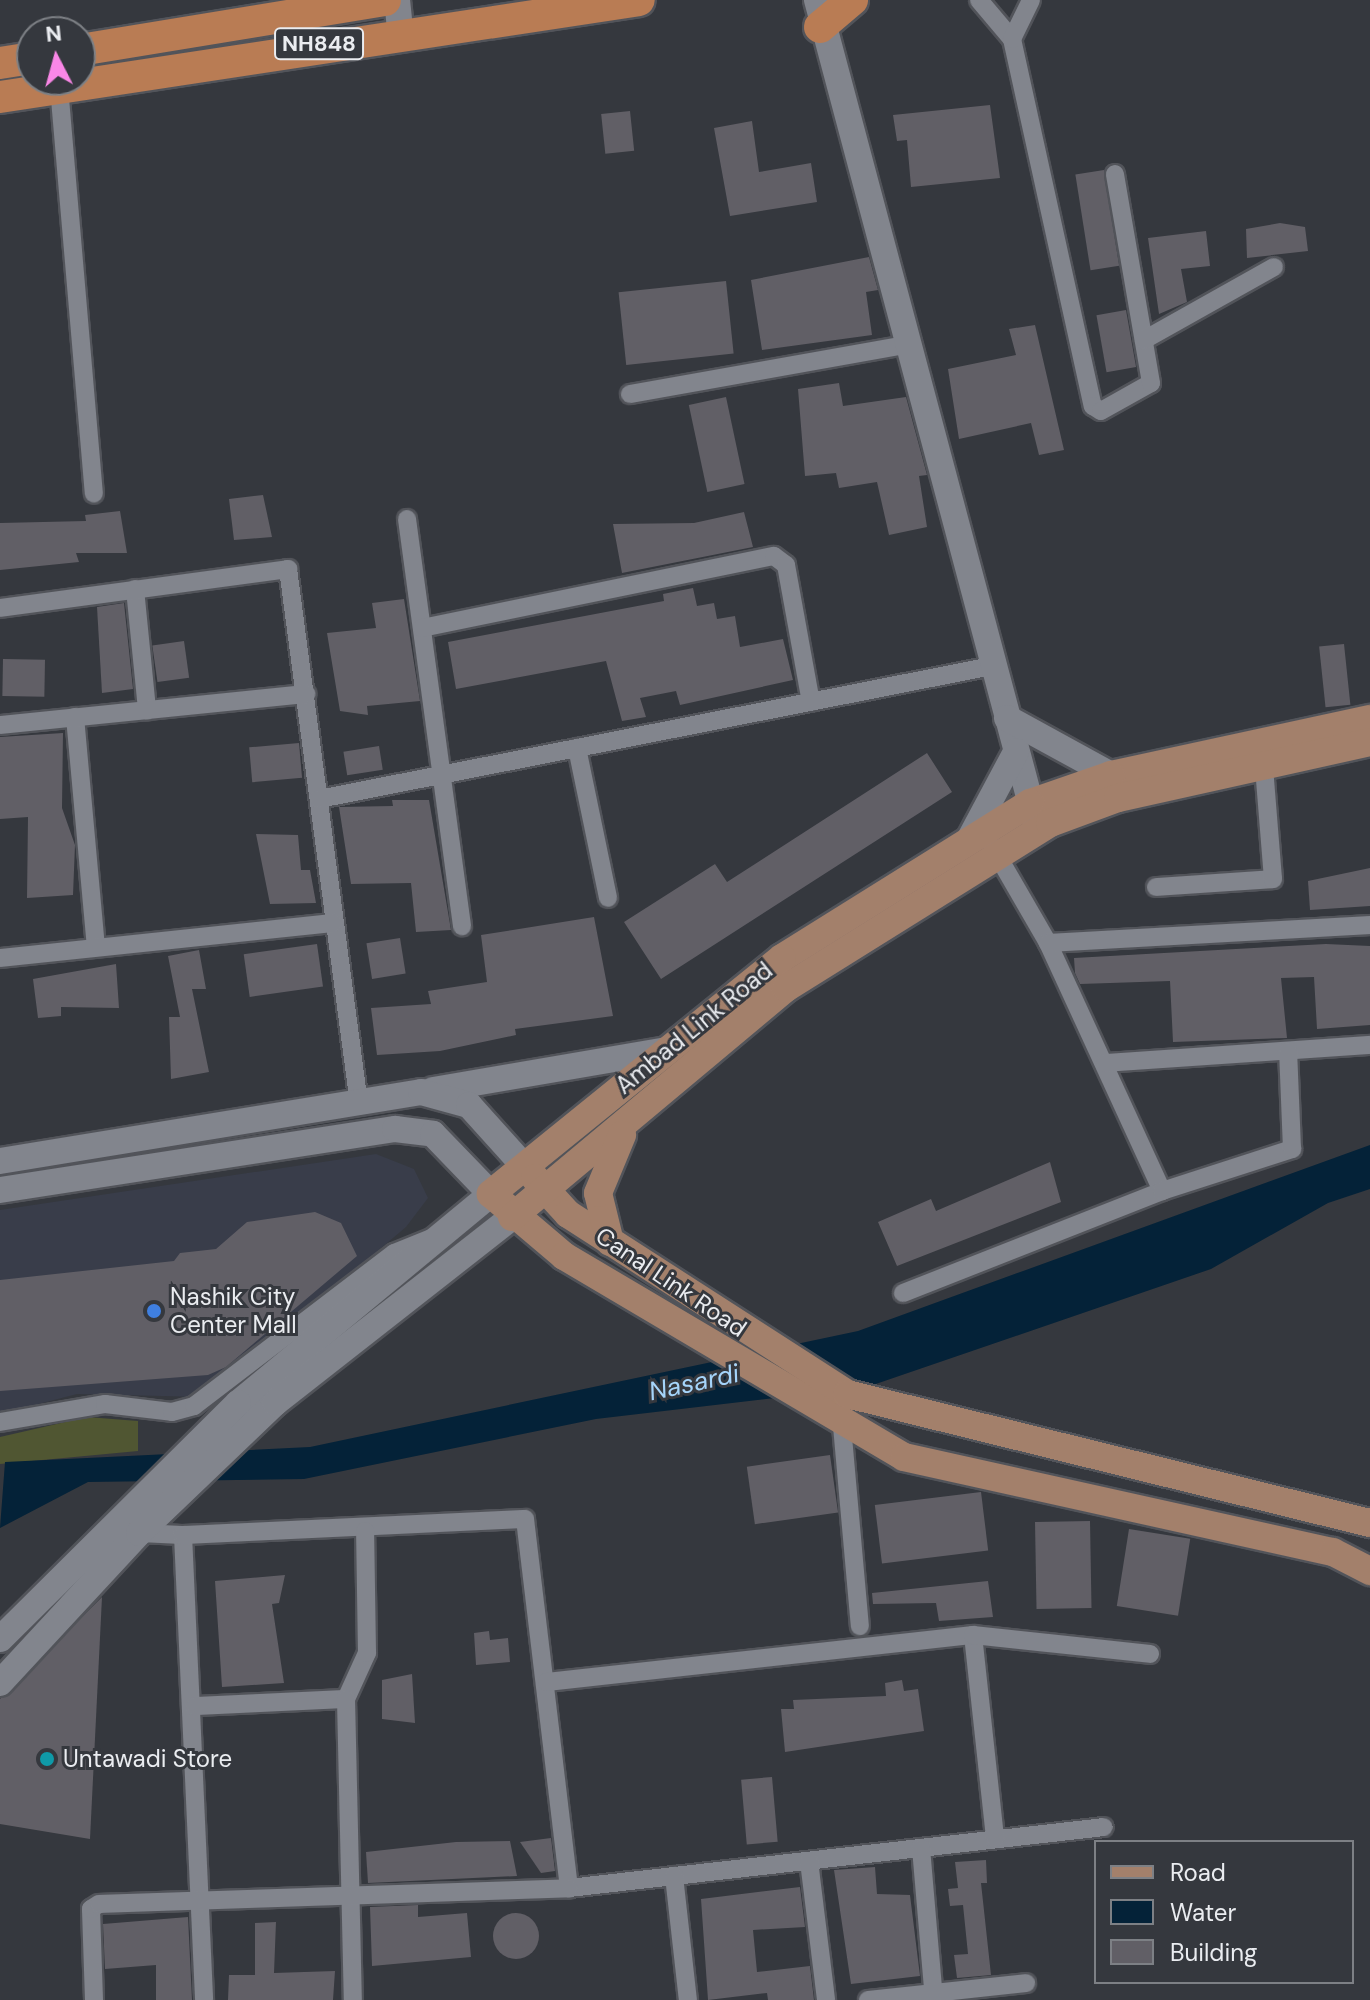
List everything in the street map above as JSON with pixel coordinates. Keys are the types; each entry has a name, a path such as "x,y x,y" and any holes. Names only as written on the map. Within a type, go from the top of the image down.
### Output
{"highway":[{"path":"96,47 385,0"},
{"name":"NH848","path":"96,79 399,15 639,0"},
{"path":"818,14 852,0"}],"main road":[{"path":"818,14 1038,830"},
{"path":"1007,718 1111,775"},
{"name":"Ambad Link Road","path":"0,1683 139,1533 275,1403 631,1121 786,988 1030,803 1111,775 1370,719"},
{"name":"Ambad Link Road","path":"0,1639 118,1516 379,1276 442,1234 782,958 983,841 1038,830 1118,798 1370,742"},
{"path":"983,841 1016,752"},
{"path":"421,1092 666,1050"},
{"name":"Canal Link Road","path":"0,1161 421,1092 469,1105 546,1190 610,1242 742,1330 847,1394 1370,1523"},
{"path":"610,1242 598,1207 600,1179 631,1121"},
{"name":"Canal Link Road","path":"0,1190 395,1129 433,1134 512,1217 716,1351 842,1426 904,1457 1333,1552 1370,1571"}],"street":[{"path":"979,0 1012,39 1094,409 1150,386 1115,174"},
{"path":"1012,39 1031,0"},
{"path":"60,96 94,493"},
{"path":"1144,340 1274,267"},
{"path":"630,394 905,345"},
{"path":"407,519 462,926"},
{"path":"422,628 774,556 786,565 811,702"},
{"path":"0,608 288,569 359,1104"},
{"path":"135,589 147,710"},
{"path":"319,799 992,666"},
{"path":"0,725 306,694"},
{"path":"75,717 96,946"},
{"path":"577,748 608,898"},
{"path":"1156,887 1273,879 1264,767"},
{"path":"983,841 1048,943 1162,1191"},
{"path":"0,958 333,923"},
{"path":"1048,943 1370,925"},
{"path":"1105,1063 1370,1045"},
{"path":"903,1293 1162,1191 1292,1149 1288,1051"},
{"path":"0,1422 105,1404 172,1412 194,1406 379,1276"},
{"path":"842,1426 860,1626"},
{"path":"139,1533 365,1531 525,1519 547,1682 569,1888"},
{"path":"353,2000 346,1699 367,1653 365,1531"},
{"path":"183,1535 195,1706 204,2000"},
{"path":"547,1682 973,1635 1150,1654"},
{"path":"973,1635 995,1839"},
{"path":"195,1706 346,1699"},
{"path":"94,2000 94,1906 352,1900 569,1888 1104,1827"},
{"path":"921,1848 934,1996"},
{"path":"809,1861 826,2000"},
{"path":"674,1876 688,2000"},
{"path":"868,2000 934,1996 1026,1983"}],"shaded area":[{"name":"Nashik City Center Mall","path":"376,1154 414,1169 428,1198 406,1227 205,1397 77,1394 0,1414 0,1210"}],"green space":[{"path":"87,1417 138,1421 138,1451 0,1464 0,1437"}],"water":[{"name":"Nasardi","path":"1370,1145 1370,1189 1328,1203 1211,1269 867,1387 596,1419 304,1479 88,1482 0,1528 5,1462 310,1447 858,1331"}],"building":[{"path":"990,105 1000,178 911,187 907,140 897,141 893,115"},
{"path":"630,111 634,151 605,154 601,114"},
{"path":"752,121 759,172 811,163 817,202 730,216 714,128"},
{"path":"1104,170 1119,266 1091,270 1075,175"},
{"path":"1280,223 1305,227 1308,251 1247,258 1246,229"},
{"path":"1206,231 1210,266 1181,269 1187,302 1159,314 1148,238"},
{"path":"869,257 878,290 866,292 872,335 762,350 751,280"},
{"path":"726,281 734,354 626,365 619,292"},
{"path":"1126,310 1136,367 1107,372 1096,315"},
{"path":"1035,325 1064,450 1039,455 1031,423 959,439 948,369 1016,355 1009,329"},
{"path":"839,383 843,406 906,397 927,475 919,476 927,527 889,535 877,482 839,488 836,473 805,476 798,389"},
{"path":"726,397 745,484 707,492 689,405"},
{"path":"263,495 272,537 234,540 229,499"},
{"path":"120,511 127,553 76,553 79,562 0,570 0,523 86,521 85,515"},
{"path":"744,512 753,547 622,573 613,524 694,523"},
{"path":"693,588 697,606 714,603 717,619 735,616 740,647 783,639 793,680 680,705 676,691 640,698 646,717 622,721 606,661 456,689 448,642 664,601 663,594"},
{"path":"404,599 420,701 367,706 368,715 340,711 327,633 376,628 372,603"},
{"path":"124,603 133,689 102,693 97,607"},
{"path":"184,641 189,678 157,682 152,645"},
{"path":"1344,644 1350,705 1326,707 1319,647"},
{"path":"3,659 45,660 44,697 2,696"},
{"path":"63,733 62,808 75,845 73,895 27,898 28,817 0,819 0,737"},
{"path":"299,743 302,778 252,782 249,747"},
{"path":"379,746 383,770 347,775 343,752"},
{"path":"927,753 952,792 661,979 624,922 715,864 727,882"},
{"path":"392,800 429,800 451,930 416,932 411,883 351,884 339,807 393,806"},
{"path":"256,834 298,835 301,870 310,870 316,903 270,904"},
{"path":"1370,868 1370,906 1310,910 1308,881"},
{"path":"594,917 613,1016 515,1029 516,1035 440,1051 377,1055 371,1008 431,1004 428,991 487,982 481,935"},
{"path":"400,938 406,974 372,979 366,943"},
{"path":"317,944 323,987 250,997 244,954"},
{"path":"1326,944 1370,946 1370,1025 1317,1029 1314,977 1281,978 1287,1038 1173,1042 1170,981 1080,984 1075,973 1074,958"},
{"path":"199,950 206,989 192,989 209,1072 171,1079 169,1017 180,1017 168,956"},
{"path":"116,964 119,1008 61,1007 61,1016 38,1018 33,979"},
{"path":"1050,1162 1061,1202 897,1266 878,1222 931,1199 936,1211"},
{"path":"315,1212 341,1223 357,1256 226,1367 208,1375 0,1391 0,1280 174,1261 180,1253 216,1249 247,1222"},
{"path":"830,1455 838,1512 755,1524 747,1467"},
{"path":"981,1492 988,1551 882,1564 875,1505"},
{"path":"1090,1521 1092,1608 1037,1609 1035,1522"},
{"path":"1129,1529 1190,1539 1178,1616 1117,1606"},
{"path":"285,1575 279,1603 272,1604 284,1683 222,1687 215,1581"},
{"path":"988,1581 993,1617 939,1621 936,1603 873,1604 872,1593"},
{"name":"Untawadi Store","path":"102,1597 90,1839 0,1824 0,1699"},
{"path":"489,1631 490,1640 508,1638 510,1662 476,1665 474,1633"},
{"path":"412,1674 415,1723 382,1719 382,1680"},
{"path":"902,1680 904,1691 918,1689 924,1731 785,1752 781,1709 794,1709 793,1700 886,1696 885,1683"},
{"path":"772,1777 778,1842 747,1844 741,1780"},
{"path":"551,1838 555,1871 541,1873 520,1842"},
{"path":"510,1841 517,1876 368,1883 366,1852 456,1842"},
{"path":"986,1860 987,1883 981,1883 991,1975 957,1978 954,1955 968,1954 963,1905 950,1906 948,1889 958,1888 955,1862"},
{"path":"875,1867 877,1894 910,1895 920,1976 851,1984 834,1870"},
{"path":"800,1887 805,1927 753,1930 757,1972 810,1966 814,2000 768,2000 767,1993 708,2000 701,1899"},
{"path":"418,1905 418,1917 467,1913 471,1957 372,1966 370,1907"},
{"path":"516,1913 532,1920 539,1936 532,1952 516,1959 500,1952 493,1936 500,1920"},
{"path":"188,1917 192,2000 156,2000 156,1965 105,1969 103,1924"},
{"path":"276,1922 274,1973 335,1971 333,2000 228,2000 229,1975 255,1975 255,1923"}],"place":[{"name":"Nashik City Center Mall","path":"154,1311"},
{"name":"Untawadi Store","path":"47,1759"}]}
